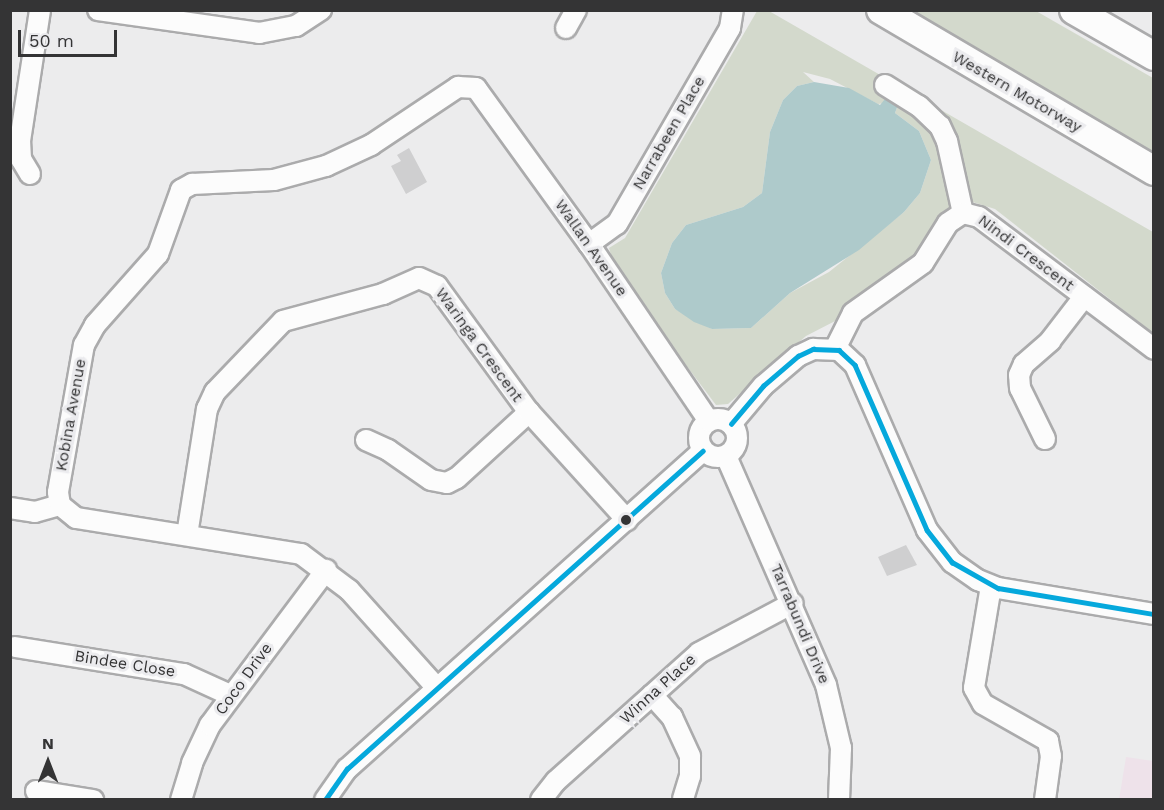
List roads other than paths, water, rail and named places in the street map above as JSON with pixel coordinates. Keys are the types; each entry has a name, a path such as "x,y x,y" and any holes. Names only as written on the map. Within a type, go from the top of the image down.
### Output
{"highway":[{"name":"Western Motorway","path":"881,10 1154,171"},
{"path":"1074,10 1154,56"}],"street":[{"path":"21,169 20,141 40,10"},
{"path":"98,10 187,16 268,33 296,26 321,10"},
{"name":"Narrabeen Place","path":"589,244 616,224 730,28 733,10"},
{"name":"Wallan Avenue","path":"465,85 482,93 589,244 709,421"},
{"name":"Kobina Avenue","path":"60,505 58,492 84,345 95,326 158,254 181,190 192,184 274,180 326,166 371,145 465,85"},
{"path":"885,85 919,106 940,126 947,141 963,213"},
{"name":"Nindi Crescent","path":"835,349 854,313 922,263 948,223 963,213 979,217 1154,349"},
{"name":"Waringa Crescent","path":"187,535 210,399 287,319 383,294 413,279 429,280 437,286 529,412 627,520"},
{"path":"1045,438 1020,388 1020,372 1050,341 1084,297"},
{"path":"731,424 763,386 798,356 813,349 835,349 857,368 931,537 960,568 991,586 1154,614"},
{"path":"366,440 388,450 431,480 447,483 458,478 529,412"},
{"path":"721,419 731,424 737,441 726,456 714,458 703,451 698,435 709,421 721,419"},
{"path":"325,800 347,769 703,451"},
{"name":"Tarrabundi Drive","path":"726,456 793,603 835,716 841,759 839,800"},
{"path":"10,508 35,512 60,505 76,518 290,551 326,570 349,590 437,688"},
{"name":"Coco Drive","path":"181,800 197,750 230,695 326,570"},
{"path":"991,586 974,687 983,704 1048,741 1051,756 1045,800"},
{"name":"Winna Place","path":"541,800 555,781 706,648 793,603"},
{"name":"Bindee Close","path":"15,647 184,674 230,695"},
{"path":"652,695 672,717 690,756 690,776 683,799"},
{"path":"36,791 93,800"}],"water":[{"path":"814,82 849,88 880,105 890,93 900,99 895,113 919,131 931,160 920,193 904,212 859,250 790,293 751,328 712,329 694,322 675,309 665,293 661,273 672,243 686,225 743,207 762,193 770,132 783,100 797,86"}]}
